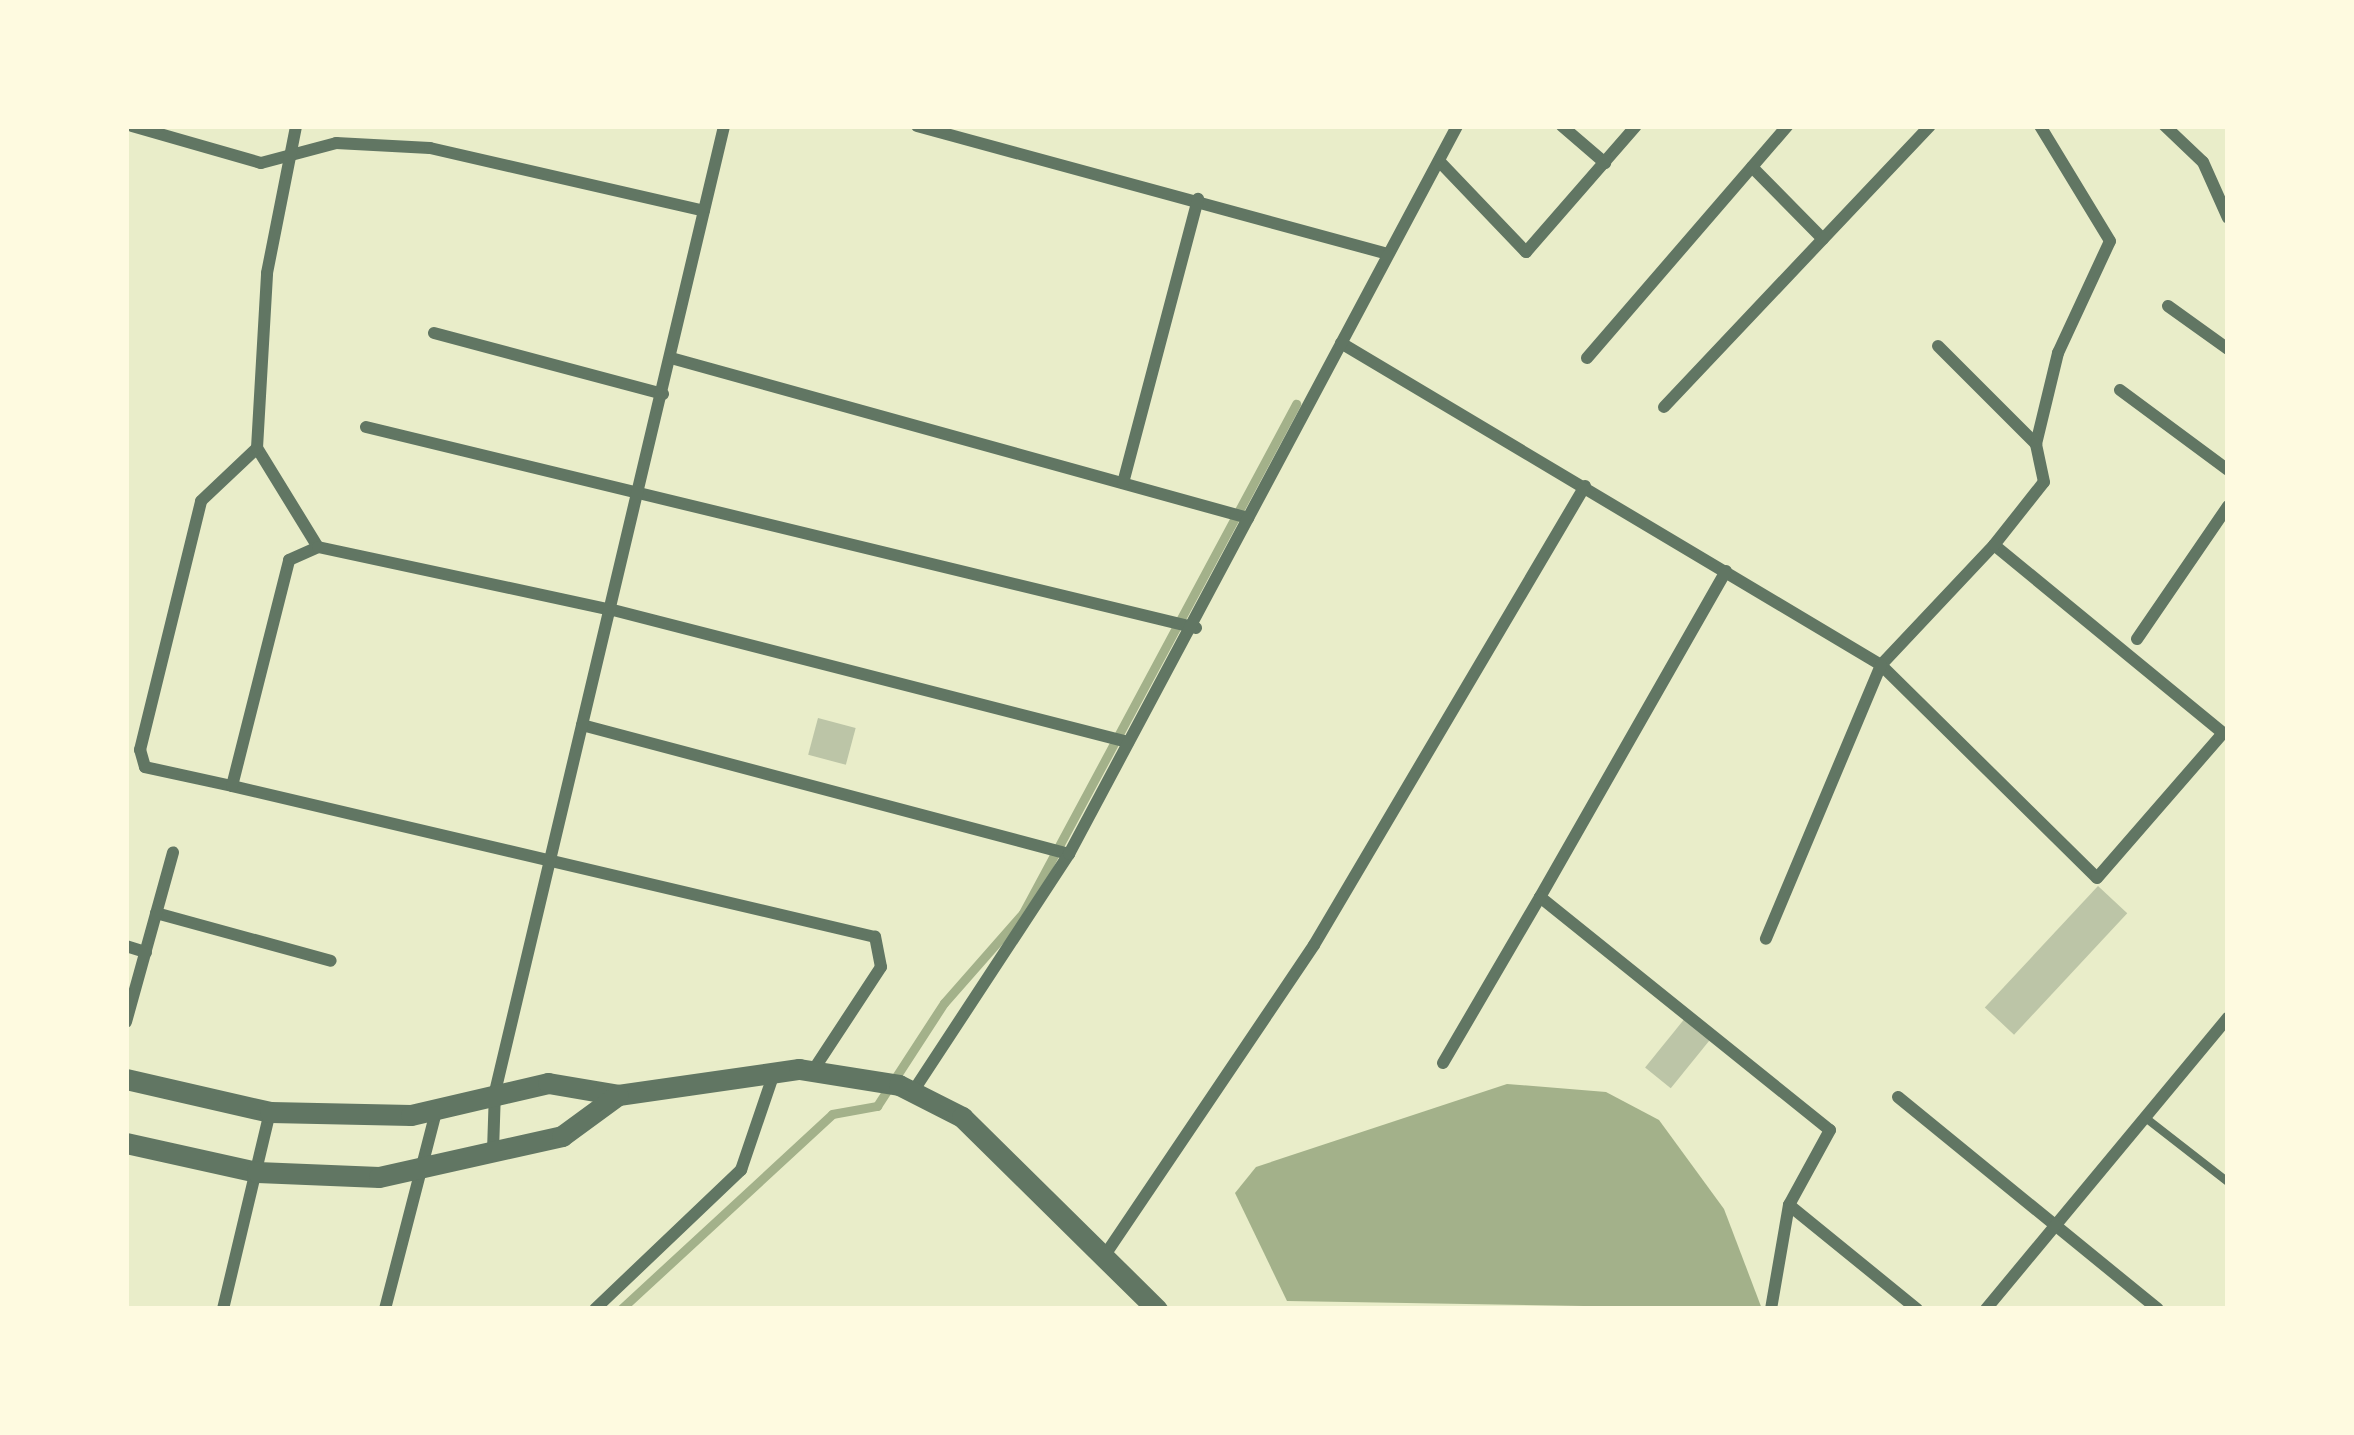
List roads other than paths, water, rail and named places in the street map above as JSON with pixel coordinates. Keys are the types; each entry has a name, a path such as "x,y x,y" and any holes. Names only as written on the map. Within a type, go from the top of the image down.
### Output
{"street":[{"path":"132,126 261,163 377,133 704,211"},
{"path":"296,126 267,273 257,448 319,547"},
{"path":"493,1151 495,1092 613,610 724,126"},
{"path":"917,126 1388,254"},
{"path":"906,1088 1069,854 1196,628 1248,518 1457,126"},
{"path":"1562,126 1605,163"},
{"path":"1439,161 1526,253 1636,126"},
{"path":"1587,358 1787,126"},
{"path":"1664,407 1930,126"},
{"path":"1766,939 1881,665 1994,545 2044,482 2036,444 2058,353 2110,227 2040,126"},
{"path":"2165,126 2204,162 2228,218"},
{"path":"1751,167 1823,238"},
{"path":"1123,483 1198,199"},
{"path":"2168,306 2228,349"},
{"path":"434,333 663,394"},
{"path":"1341,343 1881,665 1966,756 2107,876 2223,733 1994,545"},
{"path":"1938,346 2036,444"},
{"path":"671,358 1248,518"},
{"path":"2120,390 2228,470"},
{"path":"366,427 641,487 1196,628"},
{"path":"257,448 201,501 140,751 145,767 551,854 875,937 881,967 817,1069"},
{"path":"1105,1255 1314,946 1585,486"},
{"path":"2137,639 2228,506"},
{"path":"232,786 283,574 297,552 319,547 613,610 1128,742"},
{"path":"1443,1063 1726,571"},
{"path":"582,725 1069,854"},
{"path":"126,1022 173,852"},
{"path":"1540,897 1830,1130 1789,1205 1771,1309"},
{"path":"156,913 331,961"},
{"path":"126,946 146,952"},
{"path":"1985,1309 2058,1228 2228,1017"},
{"path":"126,1078 270,1112 437,1108 548,1083 618,1094 817,1069 906,1088 962,1117 1157,1309"},
{"path":"595,1309 741,1170 773,1073"},
{"path":"126,1143 256,1172 379,1177 562,1136 618,1094"},
{"path":"1898,1097 2158,1309"},
{"path":"385,1309 437,1108"},
{"path":"223,1309 270,1112"},
{"path":"1789,1205 1917,1309"}],"lane":[{"path":"2147,1119 2228,1182"}],"waterway":[{"path":"621,1309 832,1114 877,1106 944,1003 1023,913 1296,404"}]}
